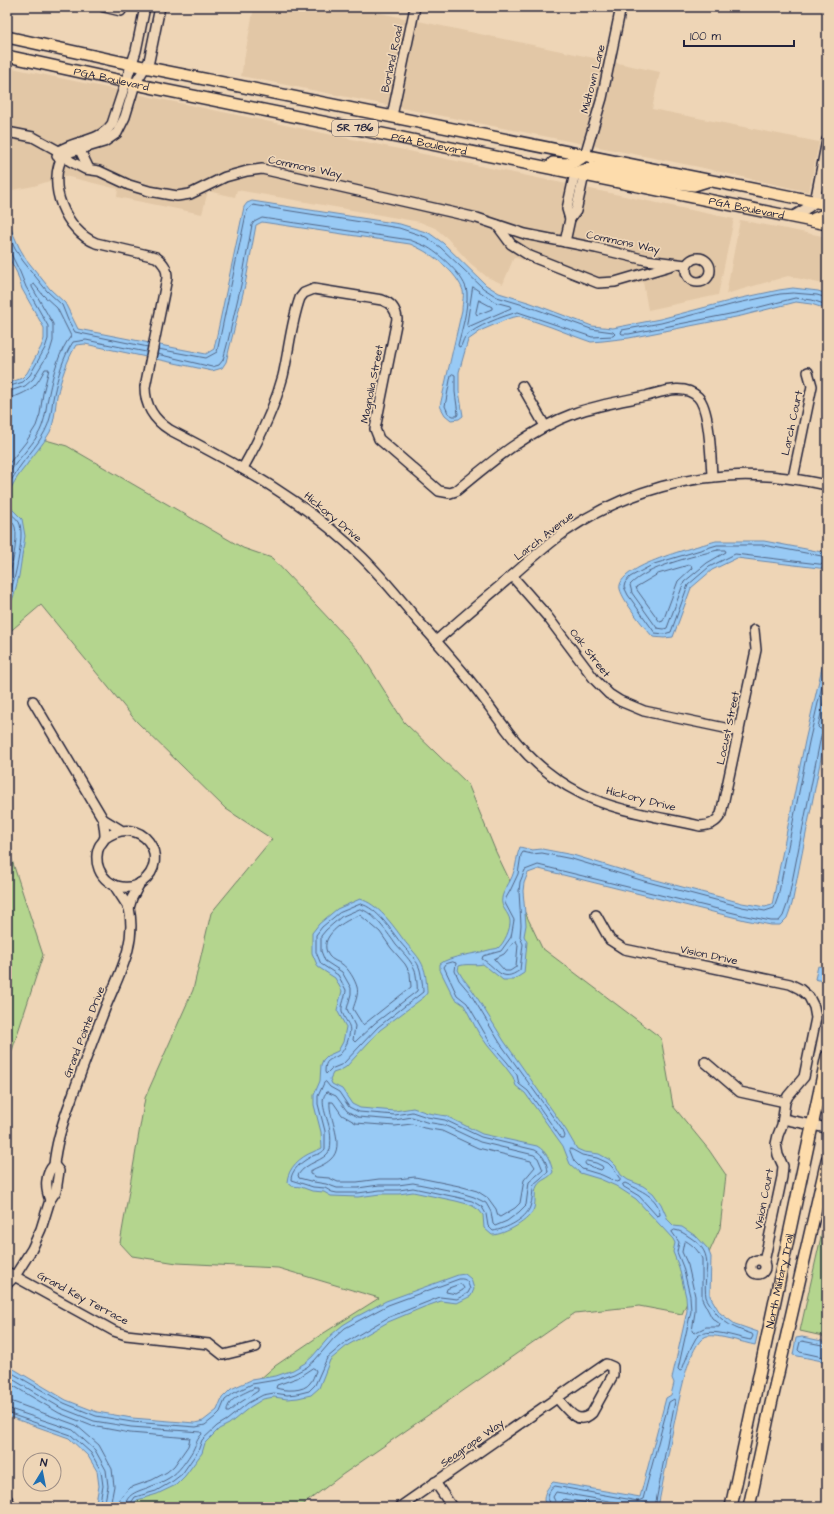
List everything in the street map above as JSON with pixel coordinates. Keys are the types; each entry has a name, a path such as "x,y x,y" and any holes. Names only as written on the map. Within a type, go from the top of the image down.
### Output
{"main road":[{"name":"PGA Boulevard","path":"7,37 144,67 827,204"},
{"name":"PGA Boulevard","path":"7,56 130,83 827,224"},
{"path":"470,151 507,153 566,164 576,162 585,155"},
{"path":"579,174 585,169 598,168 676,183 694,185 711,181"},
{"path":"813,221 814,219 827,214"},
{"name":"North Military Trail","path":"731,1507 827,1056"},
{"name":"North Military Trail","path":"749,1507 827,1160"}],"street":[{"path":"104,7 121,10"},
{"path":"61,153 78,146 104,142 117,133 123,122 130,83 131,64 136,52 145,7"},
{"path":"130,83 149,61 160,7"},
{"name":"Borland Road","path":"392,116 415,7"},
{"name":"Midtown Lane","path":"585,155 602,98 622,7"},
{"name":"Commons Way","path":"7,132 33,137 61,153 70,161 89,169 99,171 129,185 150,191 177,196 190,194 225,177 247,171 262,169 477,218 524,234 596,248 646,260 681,265 615,282 598,283 530,256 511,244 496,225"},
{"path":"792,216 815,202 827,140"},
{"path":"78,146 89,169"},
{"name":"Hickory Drive","path":"61,153 57,174 57,187 68,219 87,239 96,244 156,257 163,262 166,267 167,278 145,381 147,403 155,418 170,430 243,468 291,498 340,537 384,580 478,692 532,760 565,785 583,795 609,805 700,826 710,825"},
{"path":"565,242 570,219 567,209 579,174"},
{"name":"Magnolia Street","path":"243,468 258,442 276,400 300,298 304,294 314,289 382,300 394,308 397,319 375,428 379,439 439,491 450,493 456,491 492,461 545,426 562,418 589,408 674,390 684,390 696,396 705,408 712,476"},
{"name":"Larch Court","path":"793,478 812,386 808,372"},
{"path":"522,386 545,426"},
{"name":"Larch Avenue","path":"436,641 565,532 600,511 621,501 657,488 687,480 712,476 745,475 793,478 827,485"},
{"name":"Oak Street","path":"512,576 555,627 595,680 609,694 632,707 644,711 739,731"},
{"name":"Locust Street","path":"710,825 719,819 721,814 756,650 754,630"},
{"name":"Grand Pointe Drive","path":"7,1284 11,1274 32,1249 41,1229 50,1200 46,1191 49,1170 54,1165 55,1152 63,1123 81,1070 129,950 132,926 129,908 114,885 102,875 97,860 100,846 104,839 103,819 33,701"},
{"name":"Grand Pointe Drive","path":"103,819 121,830 134,831 141,834 153,850 154,857 150,875 140,883 132,898 129,908"},
{"path":"104,839 112,833 121,830"},
{"path":"114,885 127,887 140,883"},
{"name":"Vision Drive","path":"596,914 610,940 624,949 795,986 808,996 814,1007 816,1018 804,1077 788,1096 785,1102"},
{"path":"705,1062 740,1092 785,1102 784,1119 827,1128"},
{"name":"Vision Court","path":"764,1262 782,1177 783,1166 778,1155 776,1144 784,1119"},
{"name":"Grand Key Terrace","path":"11,1274 114,1331 126,1335 209,1344 224,1355 256,1347"},
{"name":"Seagrape Way","path":"400,1507 435,1482 606,1364 613,1367 613,1375 592,1413 588,1417 581,1418 572,1416 557,1398"},
{"path":"435,1482 452,1507"},
{"path":"7,1499 12,1507"}],"shaded area":[{"path":"254,7 352,7 660,72 652,109 819,142 809,192 699,167 241,76"},
{"path":"7,67 734,219 718,295 648,310 643,282 605,289 514,257 503,284 487,277 470,263 447,238 435,228 420,222 237,190 235,197 208,191 202,214 117,197 118,189 65,176 34,186 7,191"},
{"path":"740,220 827,237 827,285 788,276 726,294"}],"green space":[{"path":"7,429 67,446 243,548 272,558 360,652 404,722 468,784 496,852 542,948 661,1038 673,1106 709,1150 726,1175 720,1228 682,1314 639,1306 575,1313 342,1475 300,1507 125,1507 195,1436 275,1366 379,1298 278,1268 177,1263 132,1256 120,1243 145,1098 193,990 211,913 272,839 226,809 136,721 41,605 7,634"},
{"path":"7,845 43,955 7,1066"},
{"path":"827,1210 827,1337 800,1331"}],"water":[{"path":"252,201 400,224 429,233 443,243 486,285 499,293 531,303 592,326 613,328 660,319 737,299 793,288 818,291 827,294 827,309 811,304 796,302 741,316 629,338 591,342 519,316 510,318 482,330 468,340 459,372 459,391 463,416 459,419 451,420 445,415 440,406 462,310 463,293 458,281 447,267 425,251 410,244 262,222 256,225 245,285 226,362 222,368 212,371 85,344 76,345 67,363 60,383 52,428 10,490 7,489 7,384 22,378 27,373 41,347 44,339 44,328 22,289 17,273 7,254 7,220 26,259 50,289 65,303 78,329 206,354 214,349 244,207 247,203"},
{"path":"7,507 10,507 22,519 25,536 19,576 14,595 7,612"},
{"path":"716,541 764,541 827,553 827,569 737,558 712,570 691,588 673,637 653,637 639,621 625,600 620,589 622,581 630,572 660,558"},
{"path":"827,646 827,728 792,904 787,918 780,925 771,925 745,920 539,869 528,873 524,883 523,891 526,925 524,936 527,942 524,973 513,980 503,980 483,964 459,966 458,970 462,977 473,991 504,1041 566,1130 577,1149 584,1152 599,1154 610,1160 616,1166 621,1175 653,1193 661,1204 668,1220 674,1226 682,1227 697,1237 708,1249 711,1257 710,1296 720,1313 735,1324 758,1332 755,1345 724,1337 707,1336 699,1342 693,1352 681,1391 658,1507 555,1507 548,1505 544,1501 545,1493 553,1482 640,1497 666,1398 671,1395 674,1383 672,1378 687,1311 686,1297 679,1267 673,1252 675,1243 673,1239 636,1199 616,1186 580,1173 570,1164 563,1146 525,1093 516,1086 513,1077 478,1032 464,1005 454,998 440,970 440,964 456,957 497,948 503,943 508,932 510,921 502,905 502,896 512,877 520,847 532,850 542,849 573,855 645,877 742,903 765,907 772,905 805,741"},
{"path":"360,899 373,905 384,915 417,956 425,971 427,993 424,997 380,1030 346,1067 333,1073 330,1079 332,1084 342,1089 352,1104 360,1108 395,1111 413,1108 428,1113 446,1116 482,1134 537,1146 540,1148 548,1157 553,1172 537,1186 535,1205 532,1213 523,1222 510,1230 492,1235 484,1228 483,1215 479,1210 471,1205 456,1201 413,1192 358,1197 331,1196 324,1192 312,1191 301,1187 292,1186 287,1182 292,1168 299,1160 322,1148 321,1132 314,1105 314,1095 320,1081 321,1065 323,1060 327,1056 338,1051 343,1042 346,1027 337,1010 342,991 335,978 318,967 312,953 312,933 319,924 337,909"},
{"path":"818,966 825,967 822,981 815,979"},
{"path":"465,1274 471,1279 474,1289 471,1296 457,1303 441,1301 424,1307 388,1322 348,1345 330,1360 319,1388 311,1395 287,1399 274,1397 263,1399 250,1407 229,1424 219,1429 205,1443 202,1453 185,1476 176,1485 157,1494 137,1500 133,1507 95,1507 99,1486 97,1471 88,1456 69,1438 7,1416 7,1365 66,1400 97,1412 132,1418 195,1423 203,1421 217,1410 222,1398 231,1389 251,1380 276,1376 293,1370 305,1363 331,1335 356,1317 386,1301 458,1275"},
{"path":"802,1337 827,1342 827,1362 793,1355 796,1338"}]}
